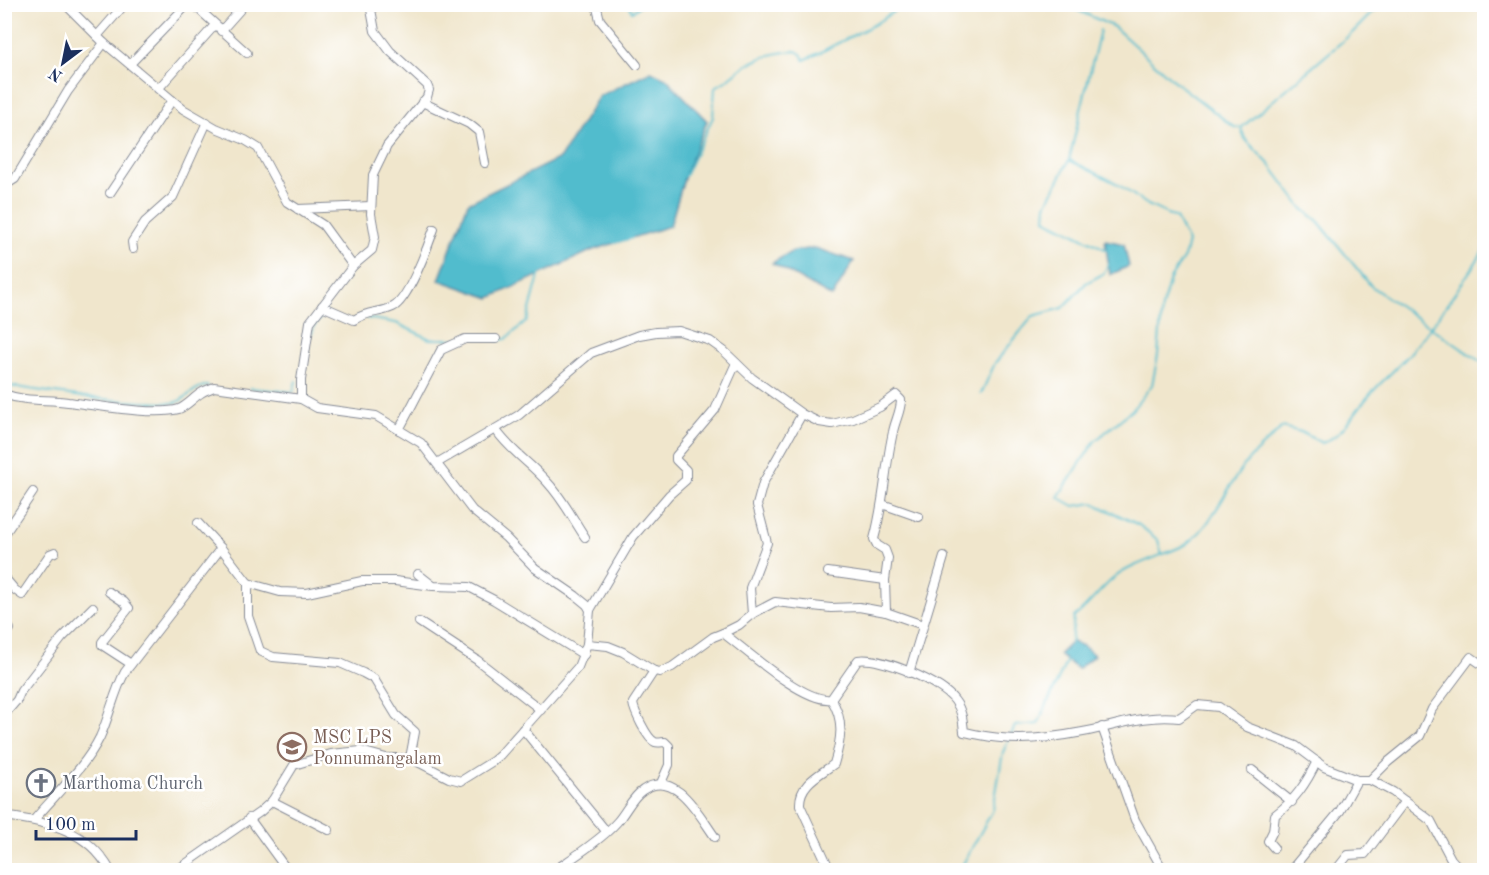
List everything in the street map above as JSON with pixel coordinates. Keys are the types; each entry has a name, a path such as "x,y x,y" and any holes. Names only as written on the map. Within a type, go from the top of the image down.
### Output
{"street":[{"path":"65,4 104,43 172,100 207,122 258,148 287,202 322,225 353,266"},
{"path":"97,36 125,4"},
{"path":"130,64 190,4 247,53"},
{"path":"158,89 245,4"},
{"path":"301,399 300,380 310,322 353,266 372,250 375,237 371,207 373,175 387,146 429,90 427,85 390,51 375,31 370,4"},
{"path":"596,4 600,20 637,65"},
{"path":"4,186 15,179 68,91 104,43"},
{"path":"110,193 172,100"},
{"path":"422,102 469,124 479,132 485,163"},
{"path":"133,249 132,242 145,222 173,197 207,122"},
{"path":"298,209 371,207"},
{"path":"322,306 354,320 364,313 396,306 418,271 434,229"},
{"path":"437,463 519,415 591,353 639,335 679,331 696,335 724,351 752,378 802,414 819,422 832,424 862,415 880,407 896,395 901,400 901,406 893,432 874,539 887,554 886,612"},
{"path":"399,430 441,350 465,339 496,339"},
{"path":"180,870 272,801 294,765 332,754 361,751 386,758 410,758 449,778 461,781 494,761 578,667 587,644 590,610 633,537 669,495 686,480 686,470 676,460 676,456 715,410 736,363"},
{"path":"4,394 14,398 165,411 188,404 201,392 214,387 301,399 317,408 376,416 421,443 472,510 506,538 535,568 576,596 590,610"},
{"path":"752,614 750,588 766,543 757,505 764,483 802,414"},
{"path":"496,429 512,451 524,458 549,483 585,537"},
{"path":"4,535 33,492"},
{"path":"882,504 919,516"},
{"path":"198,523 248,583 280,592 307,593 362,581 395,581 433,586 469,587 584,655"},
{"path":"34,820 91,753 100,736 119,682 221,548"},
{"path":"4,577 22,595 50,554 55,552"},
{"path":"909,673 944,557"},
{"path":"828,572 885,580"},
{"path":"418,574 433,586"},
{"path":"248,583 248,616 260,651 273,657 340,663 374,679 396,715 415,732 410,758"},
{"path":"109,592 129,608 102,645 131,664"},
{"path":"587,644 608,646 660,672 672,668 713,637 739,625 752,614 775,602 831,608 858,607 886,612 922,625"},
{"path":"4,715 62,638 93,607"},
{"path":"419,622 477,660 541,710"},
{"path":"723,633 764,665 808,694 823,700 831,699 858,660 866,658 898,667 933,682 954,699 961,710 964,732 1004,738 1040,738 1125,721 1162,716 1179,718 1197,705 1219,707 1247,727 1296,746 1324,766 1357,780 1370,780 1393,792 1431,821 1453,867 1461,870"},
{"path":"1370,780 1420,736 1432,710 1471,657 1485,666"},
{"path":"654,671 633,703 651,740 665,742 669,746 669,765 661,783"},
{"path":"831,699 840,716 841,731 834,764 804,787 800,796 800,805 831,870"},
{"path":"1102,727 1135,820 1163,870"},
{"path":"523,729 606,831"},
{"path":"1274,848 1268,841 1273,831 1275,815 1302,791 1317,761"},
{"path":"1252,770 1292,802"},
{"path":"1291,870 1340,811 1357,780"},
{"path":"555,870 616,823 644,789 661,783 681,792 715,837"},
{"path":"272,801 329,830"},
{"path":"1336,870 1348,855 1365,854 1405,801"},
{"path":"4,816 34,820 74,833 92,845 110,870"},
{"path":"249,818 287,870"}],"water":[{"path":"651,71 666,78 707,121 686,172 670,226 593,250 490,298 439,280 468,203 560,158 599,96"},
{"path":"1105,240 1124,244 1129,266 1110,275"},
{"path":"815,248 854,261 832,297 772,263 793,251"},
{"path":"1072,642 1083,646 1094,655 1078,669 1059,655"}],"waterway":[{"path":"629,4 632,12 641,4"},
{"path":"685,176 713,117 715,87 748,64 768,56 796,51 804,60 875,24 905,4"},
{"path":"1064,4 1114,27 1174,81 1234,127 1241,128 1351,34 1381,4"},
{"path":"1100,30 1069,160 1116,183 1148,205 1176,218 1188,242 1184,257 1170,279 1162,307 1158,355 1152,385 1132,410 1095,441 1058,497 1074,506 1093,503 1139,525 1158,540 1162,555"},
{"path":"1241,128 1245,139 1270,165 1302,208 1318,221 1372,287 1484,364"},
{"path":"1069,160 1046,205 1045,219 1107,250"},
{"path":"614,243 632,238"},
{"path":"1071,643 1074,617 1121,573 1187,544 1196,536 1211,518 1246,462 1282,427 1301,432 1322,443 1342,430 1372,392 1422,339 1484,250"},
{"path":"981,394 995,363 1033,316 1063,308 1086,283 1103,274 1110,263"},
{"path":"497,340 506,339 527,321 540,272"},
{"path":"312,333 315,324 326,311"},
{"path":"366,318 396,323 430,339 458,339"},
{"path":"250,388 293,392 296,381"},
{"path":"4,385 67,395 150,403 176,402 198,388 208,386"},
{"path":"965,870 963,864 993,810 1003,752 1015,726 1038,724 1067,660"}],"place":[{"name":"MSC LPS Ponnumangalam","path":"292,747"},
{"name":"Marthoma Church","path":"41,783"}]}
